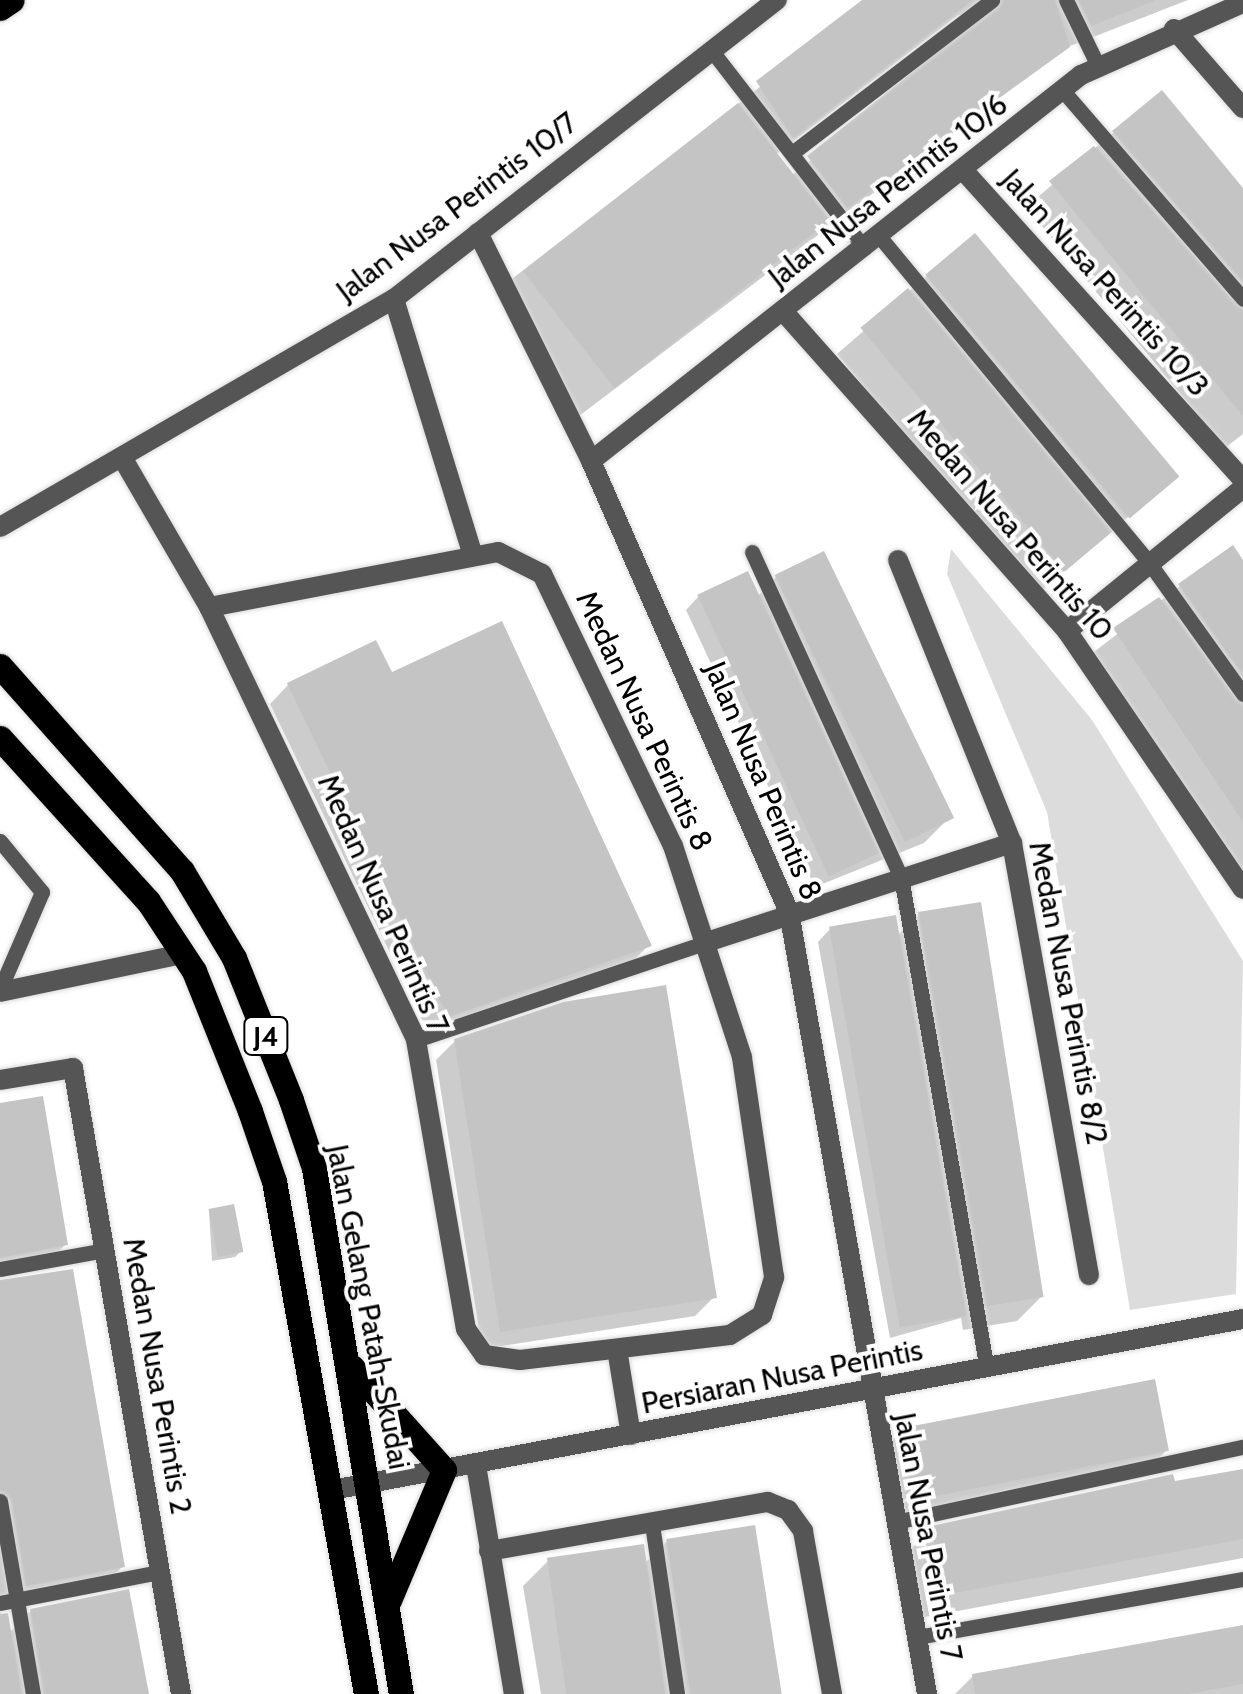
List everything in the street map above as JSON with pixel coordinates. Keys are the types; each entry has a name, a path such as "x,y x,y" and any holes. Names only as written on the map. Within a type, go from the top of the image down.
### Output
{"main road":[{"path":"0,8 12,0"},
{"name":"Jalan Gelang Patah-Skudai","path":"0,666 116,788 234,958 314,1168 402,1694"},
{"name":"J4","path":"0,738 92,832 182,954 274,1182 366,1694"},
{"path":"349,1362 444,1470 387,1606"}],"street":[{"name":"Jalan Nusa Perintis 10/7","path":"0,527 124,459 394,298 778,0"},
{"name":"Jalan Nusa Perintis 10/6","path":"591,461 1064,92 1099,68 1174,29 1243,3"},
{"path":"1174,29 1243,108"},
{"name":"Jalan Nusa Perintis 10/3","path":"963,170 1243,484"},
{"name":"Jalan Nusa Perintis 8","path":"478,233 591,461 789,912 870,1390"},
{"path":"208,607 473,556 394,298"},
{"name":"Medan Nusa Perintis 10","path":"783,311 1068,631 1243,889"},
{"name":"Medan Nusa Perintis 7","path":"124,459 208,607 416,1040 466,1330 484,1355 617,1349"},
{"path":"1068,631 1243,484"},
{"name":"Medan Nusa Perintis 8","path":"473,556 498,552 542,574 673,846 742,1057 774,1277 762,1314 730,1334 617,1349"},
{"name":"Medan Nusa Perintis 8/2","path":"898,560 1012,843 1090,1275"},
{"path":"704,943 789,912 1012,843"},
{"path":"0,990 182,954"},
{"name":"Medan Nusa Perintis 2","path":"0,1080 74,1068 181,1694"},
{"name":"Persiaran Nusa Perintis","path":"332,1490 1243,1319"},
{"path":"617,1349 631,1436"},
{"name":"Jalan Nusa Perintis 7","path":"870,1390 927,1694"},
{"path":"476,1464 514,1694"},
{"path":"489,1552 768,1502 788,1510 803,1531 832,1694"}],"lane":[{"path":"792,153 992,0"},
{"path":"1066,0 1099,68"},
{"path":"712,51 792,153 1150,564 1243,694"},
{"path":"1064,92 1243,300"},
{"path":"752,552 901,877 988,1368"},
{"path":"0,841 42,892 0,990"},
{"path":"416,1040 704,943"},
{"path":"0,1269 105,1250"},
{"path":"895,1522 1243,1447"},
{"path":"0,1500 8,1601 33,1694"},
{"path":"652,1524 678,1694"},
{"path":"8,1601 160,1572"},
{"path":"917,1637 1243,1579"}],"shaded area":[{"path":"951,549 1092,720 1243,961 1236,1294 1130,1310 1047,812 947,574"}],"building":[{"path":"862,0 973,0 793,138 756,81"},
{"path":"1003,0 1055,0 1070,47 847,208 807,156"},
{"path":"1078,0 1154,0 1154,1 1091,26"},
{"path":"1162,90 1243,188 1243,282 1112,131"},
{"path":"738,103 830,220 615,388 523,271"},
{"path":"1094,146 1243,310 1243,416 1049,181"},
{"path":"975,233 1179,477 1130,518 925,275"},
{"path":"908,288 1112,532 1065,571 861,328"},
{"path":"1233,545 1243,560 1243,675 1178,584"},
{"path":"824,551 954,818 905,842 775,575"},
{"path":"748,571 879,853 829,877 697,595"},
{"path":"1159,597 1243,705 1243,822 1113,628"},
{"path":"502,621 652,946 448,1017 287,683 376,640 392,672"},
{"path":"981,902 1044,1297 980,1307 918,912"},
{"path":"896,915 967,1316 900,1328 829,927"},
{"path":"666,985 717,1298 500,1332 454,1039 563,1002"},
{"path":"43,1096 68,1245 0,1258 0,1103"},
{"path":"234,1204 243,1252 218,1257 208,1209"},
{"path":"73,1269 125,1567 26,1586 11,1499 0,1490 0,1280"},
{"path":"1155,1379 1169,1451 914,1500 900,1429"},
{"path":"1243,1469 1243,1539 944,1595 931,1526 1173,1474 1175,1481"},
{"path":"755,1525 782,1694 691,1694 666,1539"},
{"path":"644,1544 665,1694 566,1694 547,1558"},
{"path":"129,1589 149,1694 44,1694 30,1609"},
{"path":"8,1613 22,1694 0,1694 0,1614"},
{"path":"1243,1625 1243,1684 1187,1694 975,1694 972,1674"}]}
